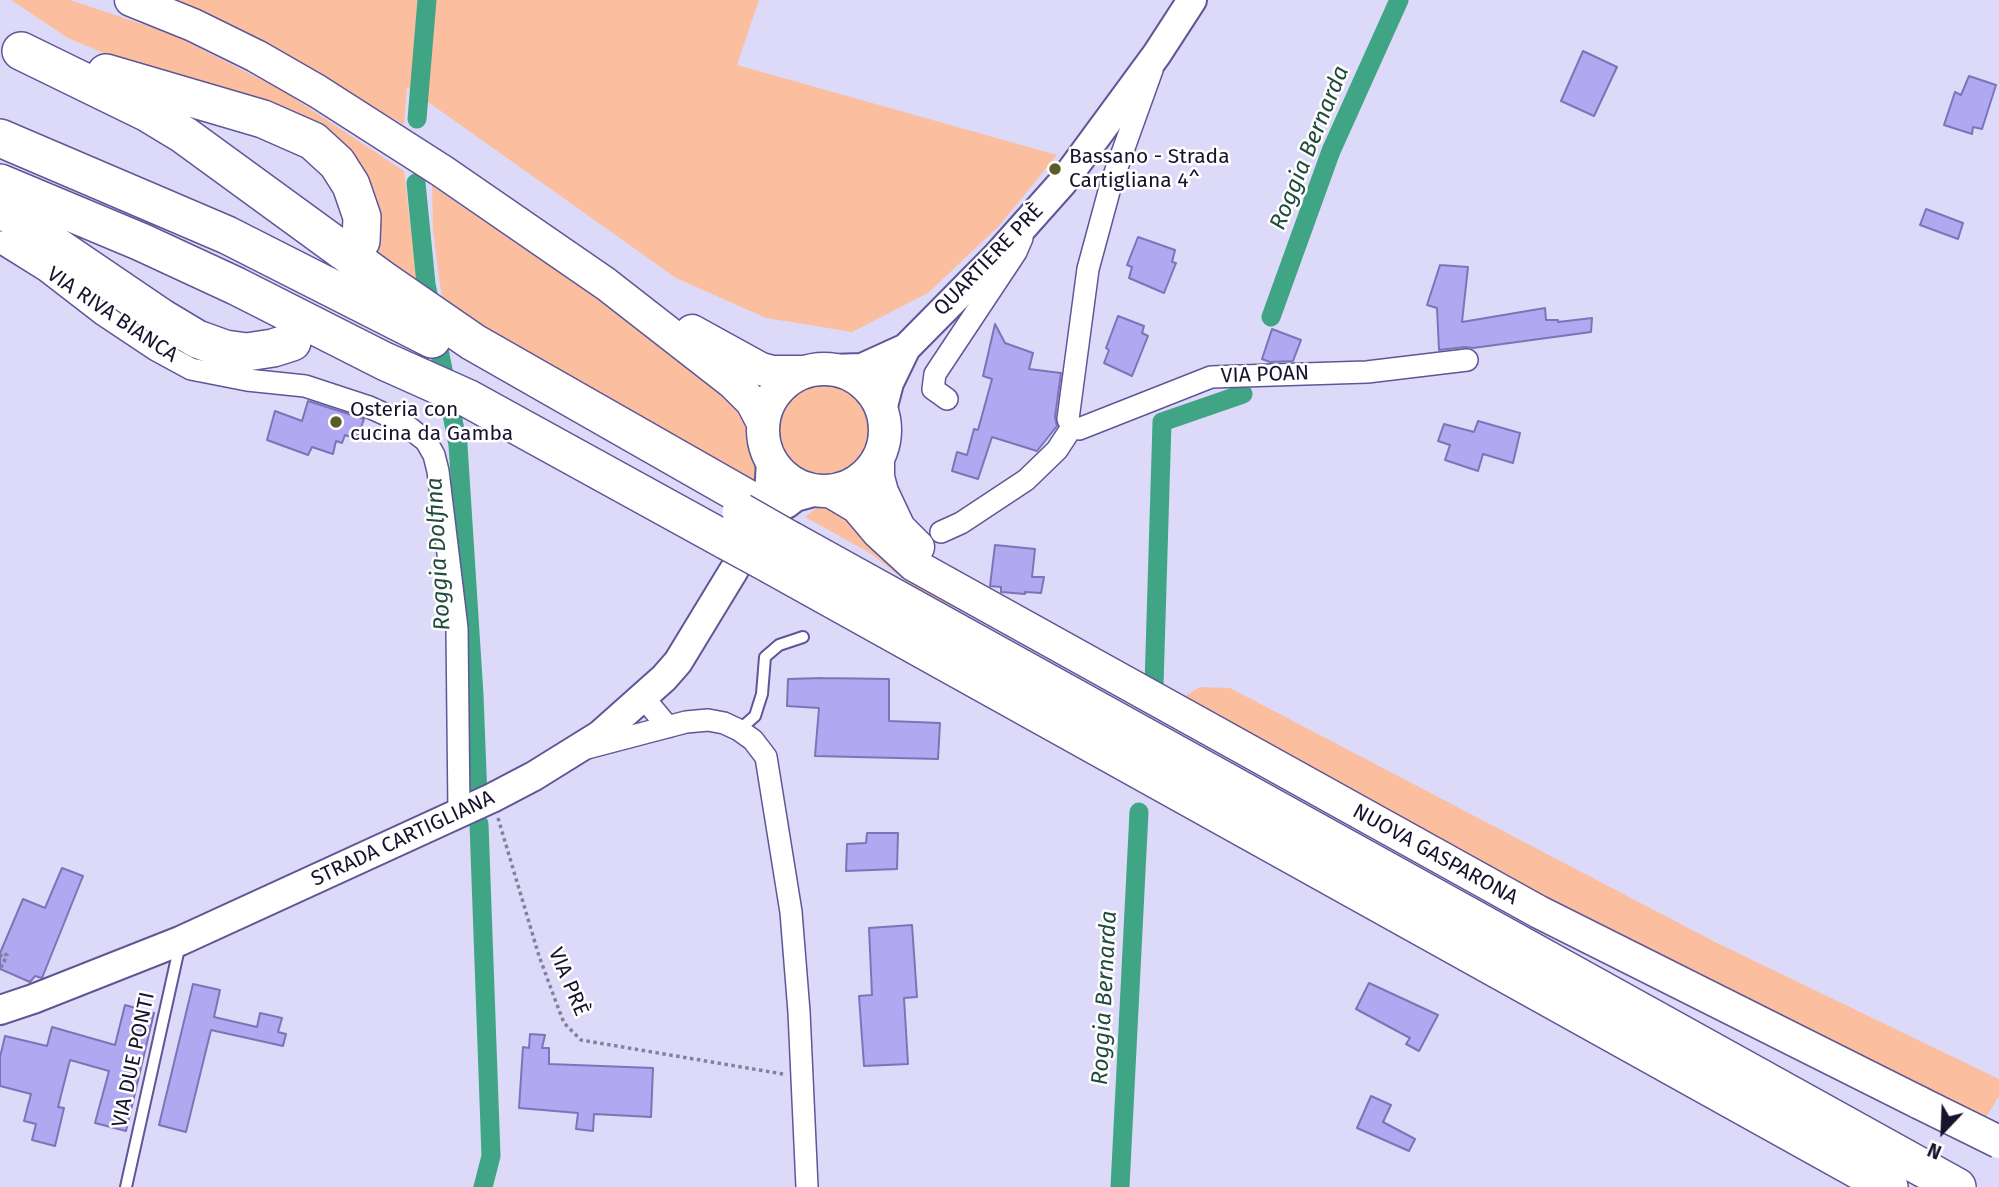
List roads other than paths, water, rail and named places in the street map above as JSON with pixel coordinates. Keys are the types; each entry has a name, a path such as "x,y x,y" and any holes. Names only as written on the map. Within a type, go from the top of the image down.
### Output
{"highway":[{"path":"11,48 59,59 263,120 307,138 329,155 348,179 363,222 362,241"},
{"path":"11,48 146,112 184,135 401,307 764,532 1884,1171 1957,1187"},
{"path":"0,138 401,307"},
{"path":"0,183 236,286 384,361 764,532 937,621 1884,1171"},
{"path":"0,208 197,339 217,347 241,351 273,348 292,342"},
{"path":"460,344 568,397 764,532"}],"main road":[{"path":"131,0 256,56 317,91 442,171 606,284 733,383 752,402 763,423"},
{"path":"606,284 761,369 772,372 847,373 862,382 874,395 882,410"},
{"path":"771,461 765,449 763,423 769,401 783,384 816,371"},
{"name":"NUOVA GASPARONA","path":"882,410 884,444 878,459 878,477 882,492 899,528 959,588"},
{"path":"824,491 849,486 866,475 878,459"},
{"name":"NUOVA GASPARONA","path":"771,461 783,475 799,486 824,491 857,508 878,532 914,565 1139,691 1539,912 1999,1142"}],"street":[{"name":"QUARTIERE PRÈ","path":"882,410 889,383 906,348 998,255 1063,182 1157,54 1192,0"},
{"path":"941,532 961,523 1026,481 1057,450 1072,427 1068,419 1088,269 1111,184 1157,54"},
{"path":"947,399 933,389 936,374 1016,252 1022,241 1023,227"},
{"name":"VIA RIVA BIANCA","path":"0,242 46,270 102,314 145,343 191,369 247,380 305,386 369,407 402,422 426,441 434,455 438,471 457,628 459,813"},
{"name":"QUARTIERE PRÈ","path":"816,371 862,368 906,348"},
{"name":"VIA POAN","path":"1072,427 1079,429 1211,377 1367,372 1467,360"},
{"name":"STRADA CARTIGLIANA","path":"0,1010 180,941 492,798 600,735 678,662 764,532 771,461"},
{"path":"764,532 796,497 824,491"},
{"path":"643,697 668,727"},
{"path":"575,751 686,722 708,720 724,723 738,730 753,740 766,757 791,912 807,1187"}],"lane":[{"path":"738,730 755,716 762,694 765,657 779,645 803,637"},
{"name":"VIA DUE PONTI","path":"126,1187 180,941"}],"waterway":[{"name":"Roggia Dolfina","path":"417,119 427,0"},
{"name":"Roggia Bernarda","path":"1271,317 1331,151 1399,0"},
{"name":"Roggia Dolfina","path":"416,183 426,284 458,445 478,799"},
{"name":"Roggia Bernarda","path":"1154,685 1162,422 1243,394"},
{"name":"Roggia Bernarda","path":"1120,1187 1139,812"},
{"name":"Roggia Dolfina","path":"479,824 491,1156 483,1187"}],"place":[{"name":"Bassano - Strada Cartigliana 4^","path":"1055,169"},
{"name":"Osteria con cucina da Gamba","path":"336,422"}]}
